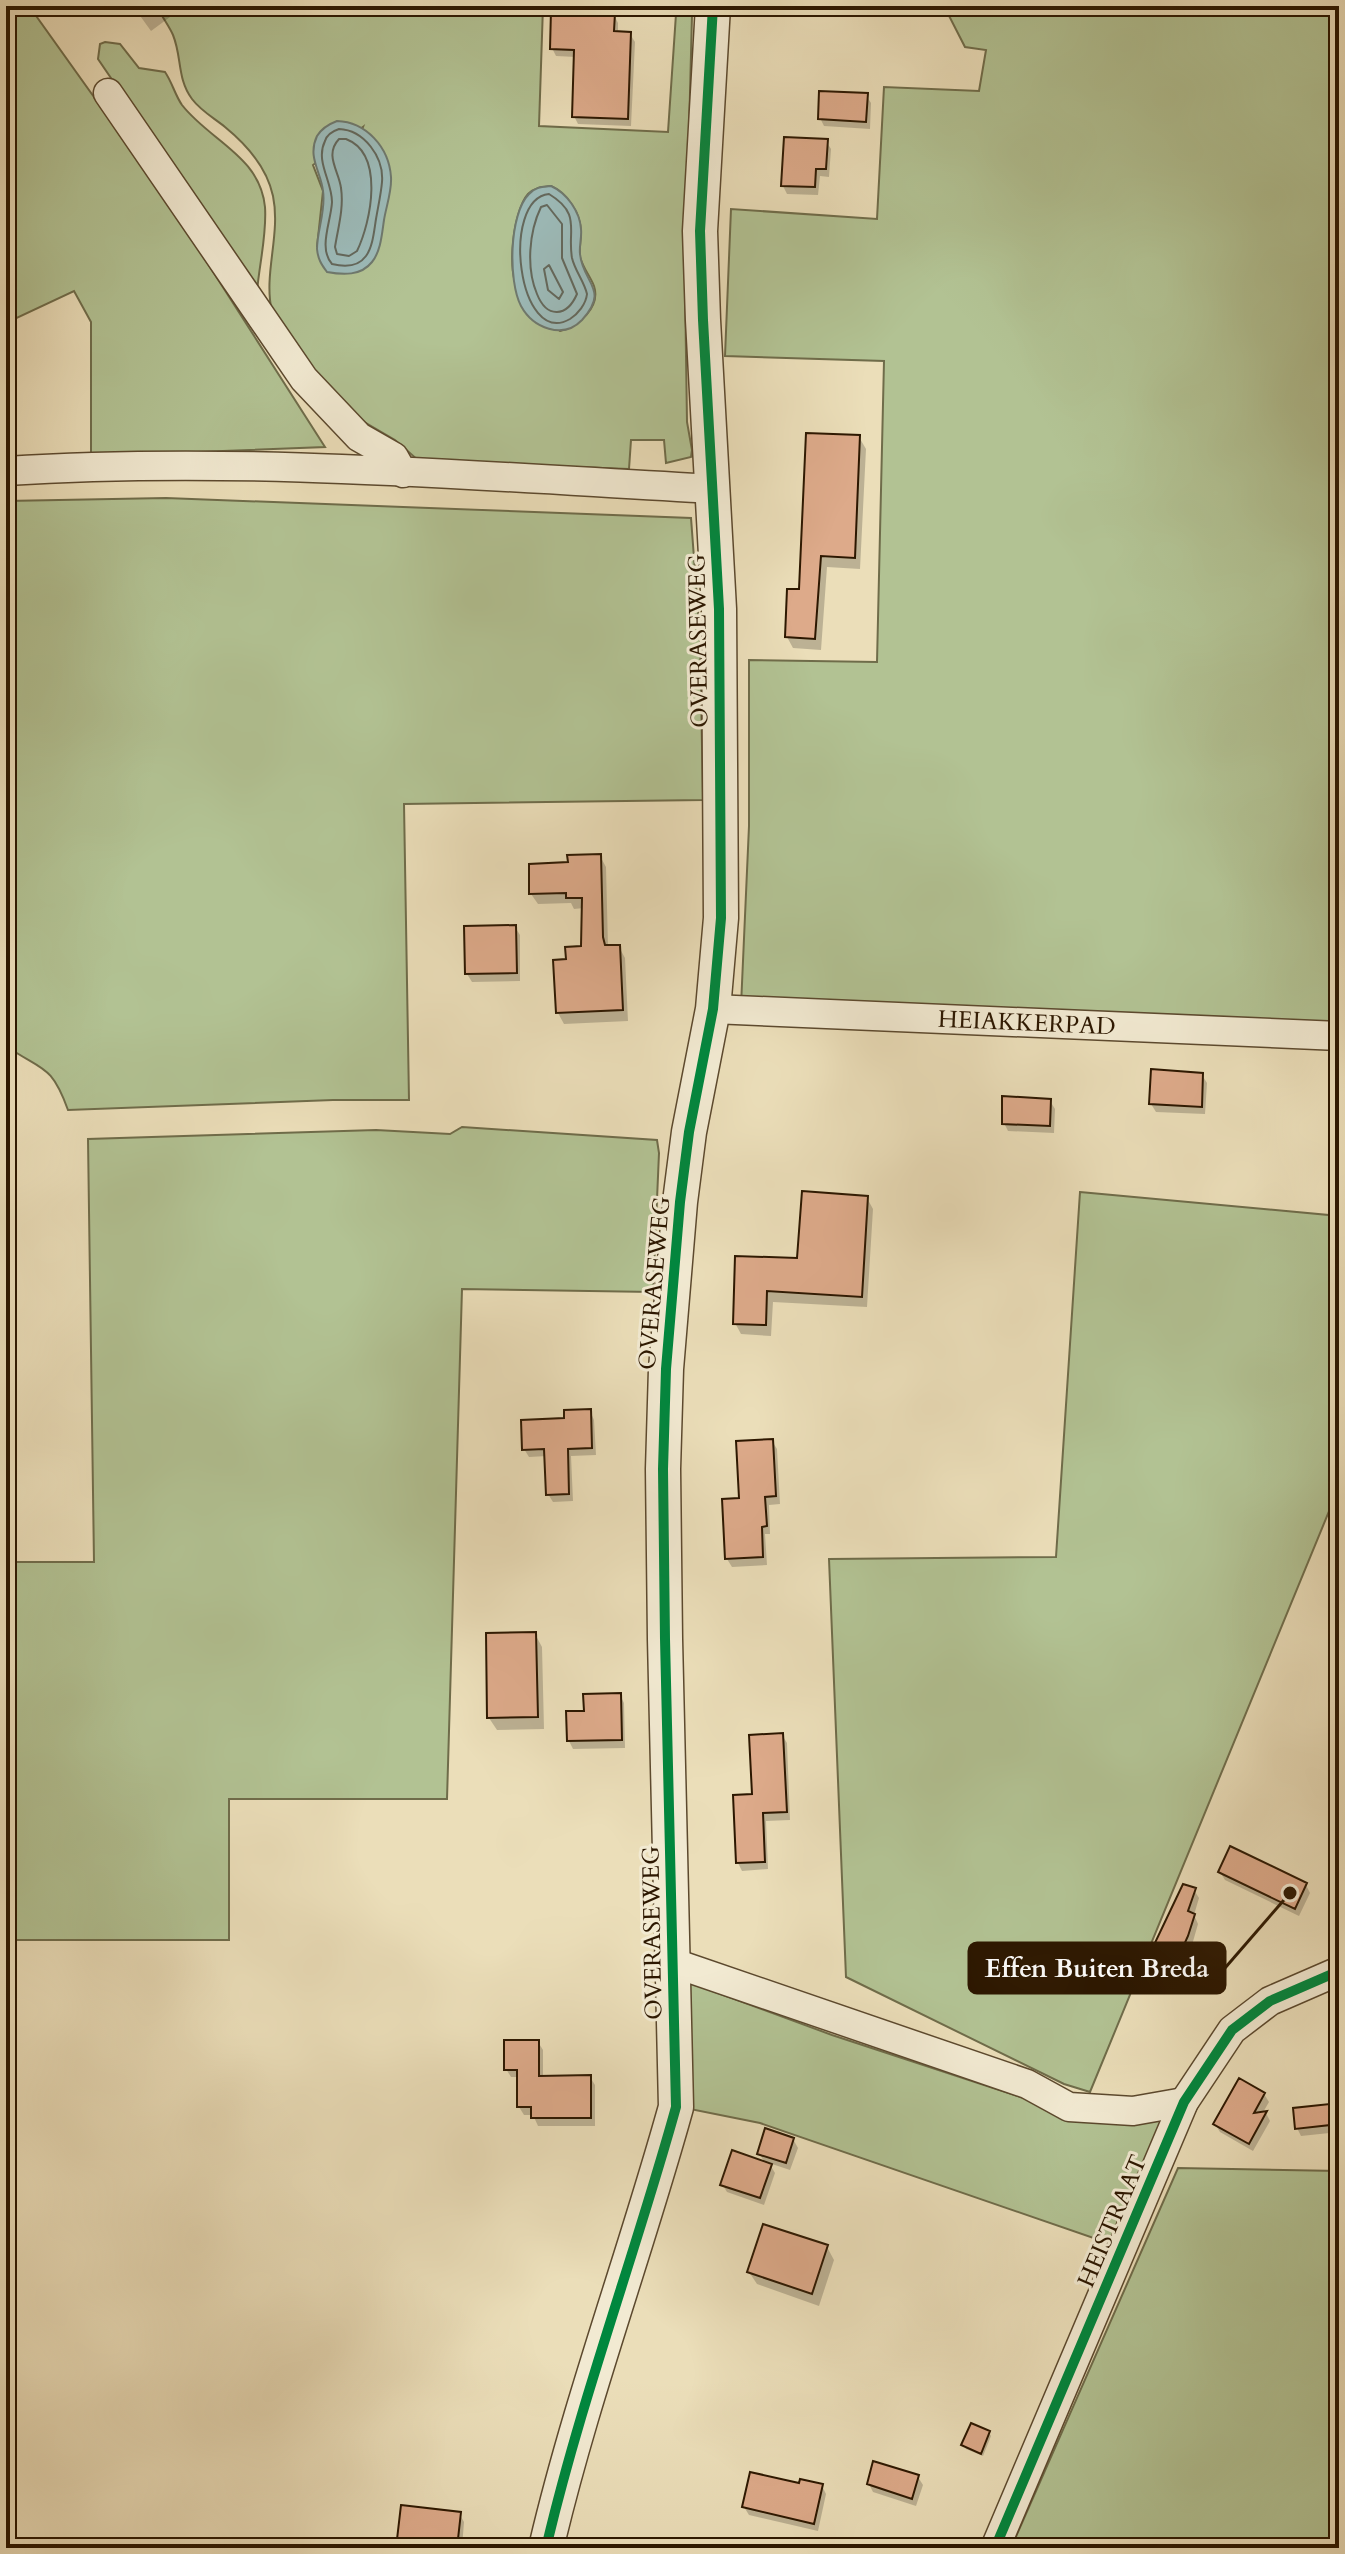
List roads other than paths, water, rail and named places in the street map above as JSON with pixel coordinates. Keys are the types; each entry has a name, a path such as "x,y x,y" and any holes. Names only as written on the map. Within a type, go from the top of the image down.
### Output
{"street":[{"name":"OVERASEWEG","path":"546,2548 568,2458 676,2107 663,1469 666,1369 682,1188 689,1132 713,1009 721,918 719,609 700,231 713,6"},
{"path":"108,93 304,379 359,437 394,457 403,473"},
{"path":"6,471 175,464 253,465 713,489"},
{"name":"HEIAKKERPAD","path":"713,1009 1339,1036"},
{"path":"674,1963 1027,2084 1069,2107 1133,2111 1184,2102"},
{"name":"HEISTRAAT","path":"995,2548 1184,2102 1232,2030 1270,2001 1339,1971"}],"water":[{"path":"337,121 357,126 374,138 386,156 391,177 377,253 368,267 345,274 327,272 317,249 324,198 314,158 314,144 321,131"},
{"path":"551,186 567,198 578,216 582,264 594,293 594,301 582,320 574,326 558,330 541,325 526,314 517,295 513,265 514,232 522,204 534,190"}],"place":[{"name":"Effen Buiten Breda","path":"1290,1893"}]}
